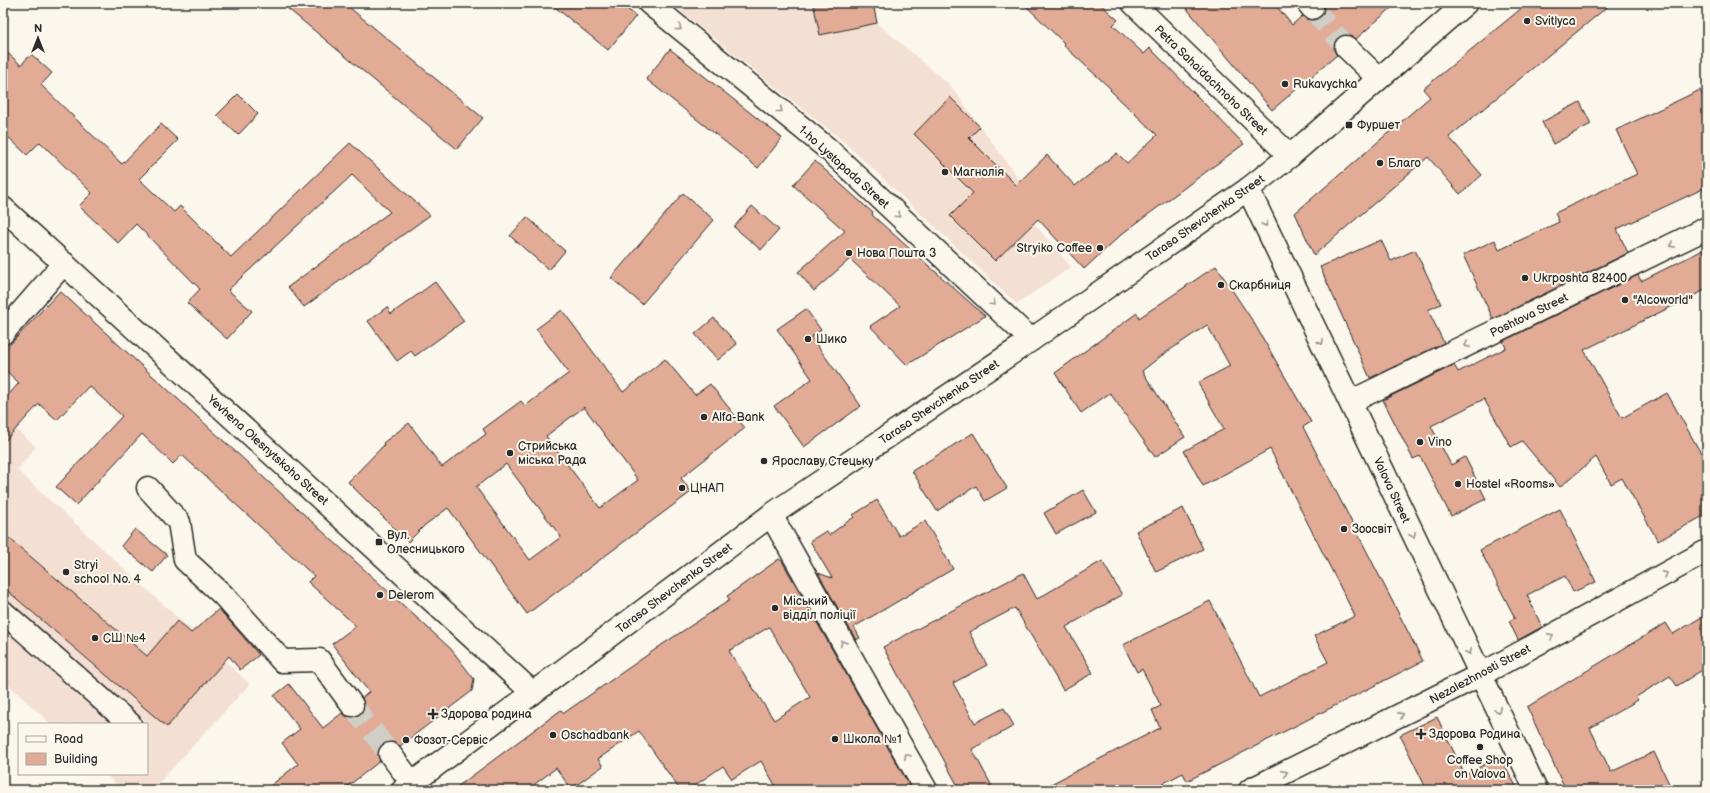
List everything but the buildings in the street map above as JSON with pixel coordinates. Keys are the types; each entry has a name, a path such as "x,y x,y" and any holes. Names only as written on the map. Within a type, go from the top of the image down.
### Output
{"street":[{"name":"1-ho Lystopada Street","path":"649,3 828,149 1031,340"},
{"name":"Petra Sahaidachnoho Street","path":"1133,3 1290,156"},
{"name":"Tarasa Shevchenka Street","path":"407,787 532,692 772,516 1031,340 1248,189 1290,156 1466,3"},
{"path":"1346,47 1378,78"},
{"name":"Valova Street","path":"1248,189 1536,790"},
{"name":"Yevhena Olesnytskoho Street","path":"3,208 532,692"},
{"name":"Poshtova Street","path":"1350,402 1707,228"},
{"path":"3,333 64,263"},
{"path":"148,488 179,522 185,560 223,595 282,661 320,660 352,705"},
{"path":"772,516 926,790"},
{"name":"Nezalezhnosti Street","path":"1250,790 1480,675 1707,551"},
{"path":"3,612 129,723"},
{"path":"390,754 407,787"}],"shaded area":[{"name":"Магнолія","path":"670,3 845,3 884,29 951,86 1035,201 1025,213 1071,267 1017,304 844,142"},
{"name":"Stryi school No. 4","path":"3,418 36,447 17,470 250,684 152,790 123,790 106,775 148,775 148,723 50,723 3,680"}],"tunnel":[{"path":"1312,8 1346,47"},
{"path":"352,705 390,754"}],"place":[{"name":"Svitlyca","path":"1527,21"},
{"name":"Rukavychka","path":"1285,84"},
{"name":"Фуршет","path":"1349,125"},
{"name":"Благо","path":"1380,163"},
{"name":"Магнолія","path":"945,172"},
{"name":"Stryiko Coffee","path":"1100,248"},
{"name":"Нова Пошта 3","path":"849,253"},
{"name":"Ukrposhta 82400","path":"1525,278"},
{"name":"Скарбниця","path":"1221,285"},
{"name":"\"Alcoworld\"","path":"1625,300"},
{"name":"Шико","path":"808,339"},
{"name":"Alfa-Bank","path":"704,417"},
{"name":"Vino","path":"1420,442"},
{"name":"Стрийська міська Рада","path":"510,453"},
{"name":"Ярославу Стецьку","path":"764,461"},
{"name":"Hostel «Rooms»","path":"1458,484"},
{"name":"ЦНАП","path":"682,488"},
{"name":"Зоосвіт","path":"1344,529"},
{"name":"Вул. Олесницького","path":"379,542"},
{"name":"Stryi school No. 4","path":"66,572"},
{"name":"Delerom","path":"380,595"},
{"name":"Міський відділ поліції","path":"775,608"},
{"name":"СШ №4","path":"95,638"},
{"name":"Здорова родина","path":"433,714"},
{"name":"Здорова Родина","path":"1421,734"},
{"name":"Oschadbank","path":"553,735"},
{"name":"Школа №1","path":"835,739"},
{"name":"Фозот-Сервіс","path":"406,740"},
{"name":"Coffee Shop on Valova","path":"1480,747"}]}
